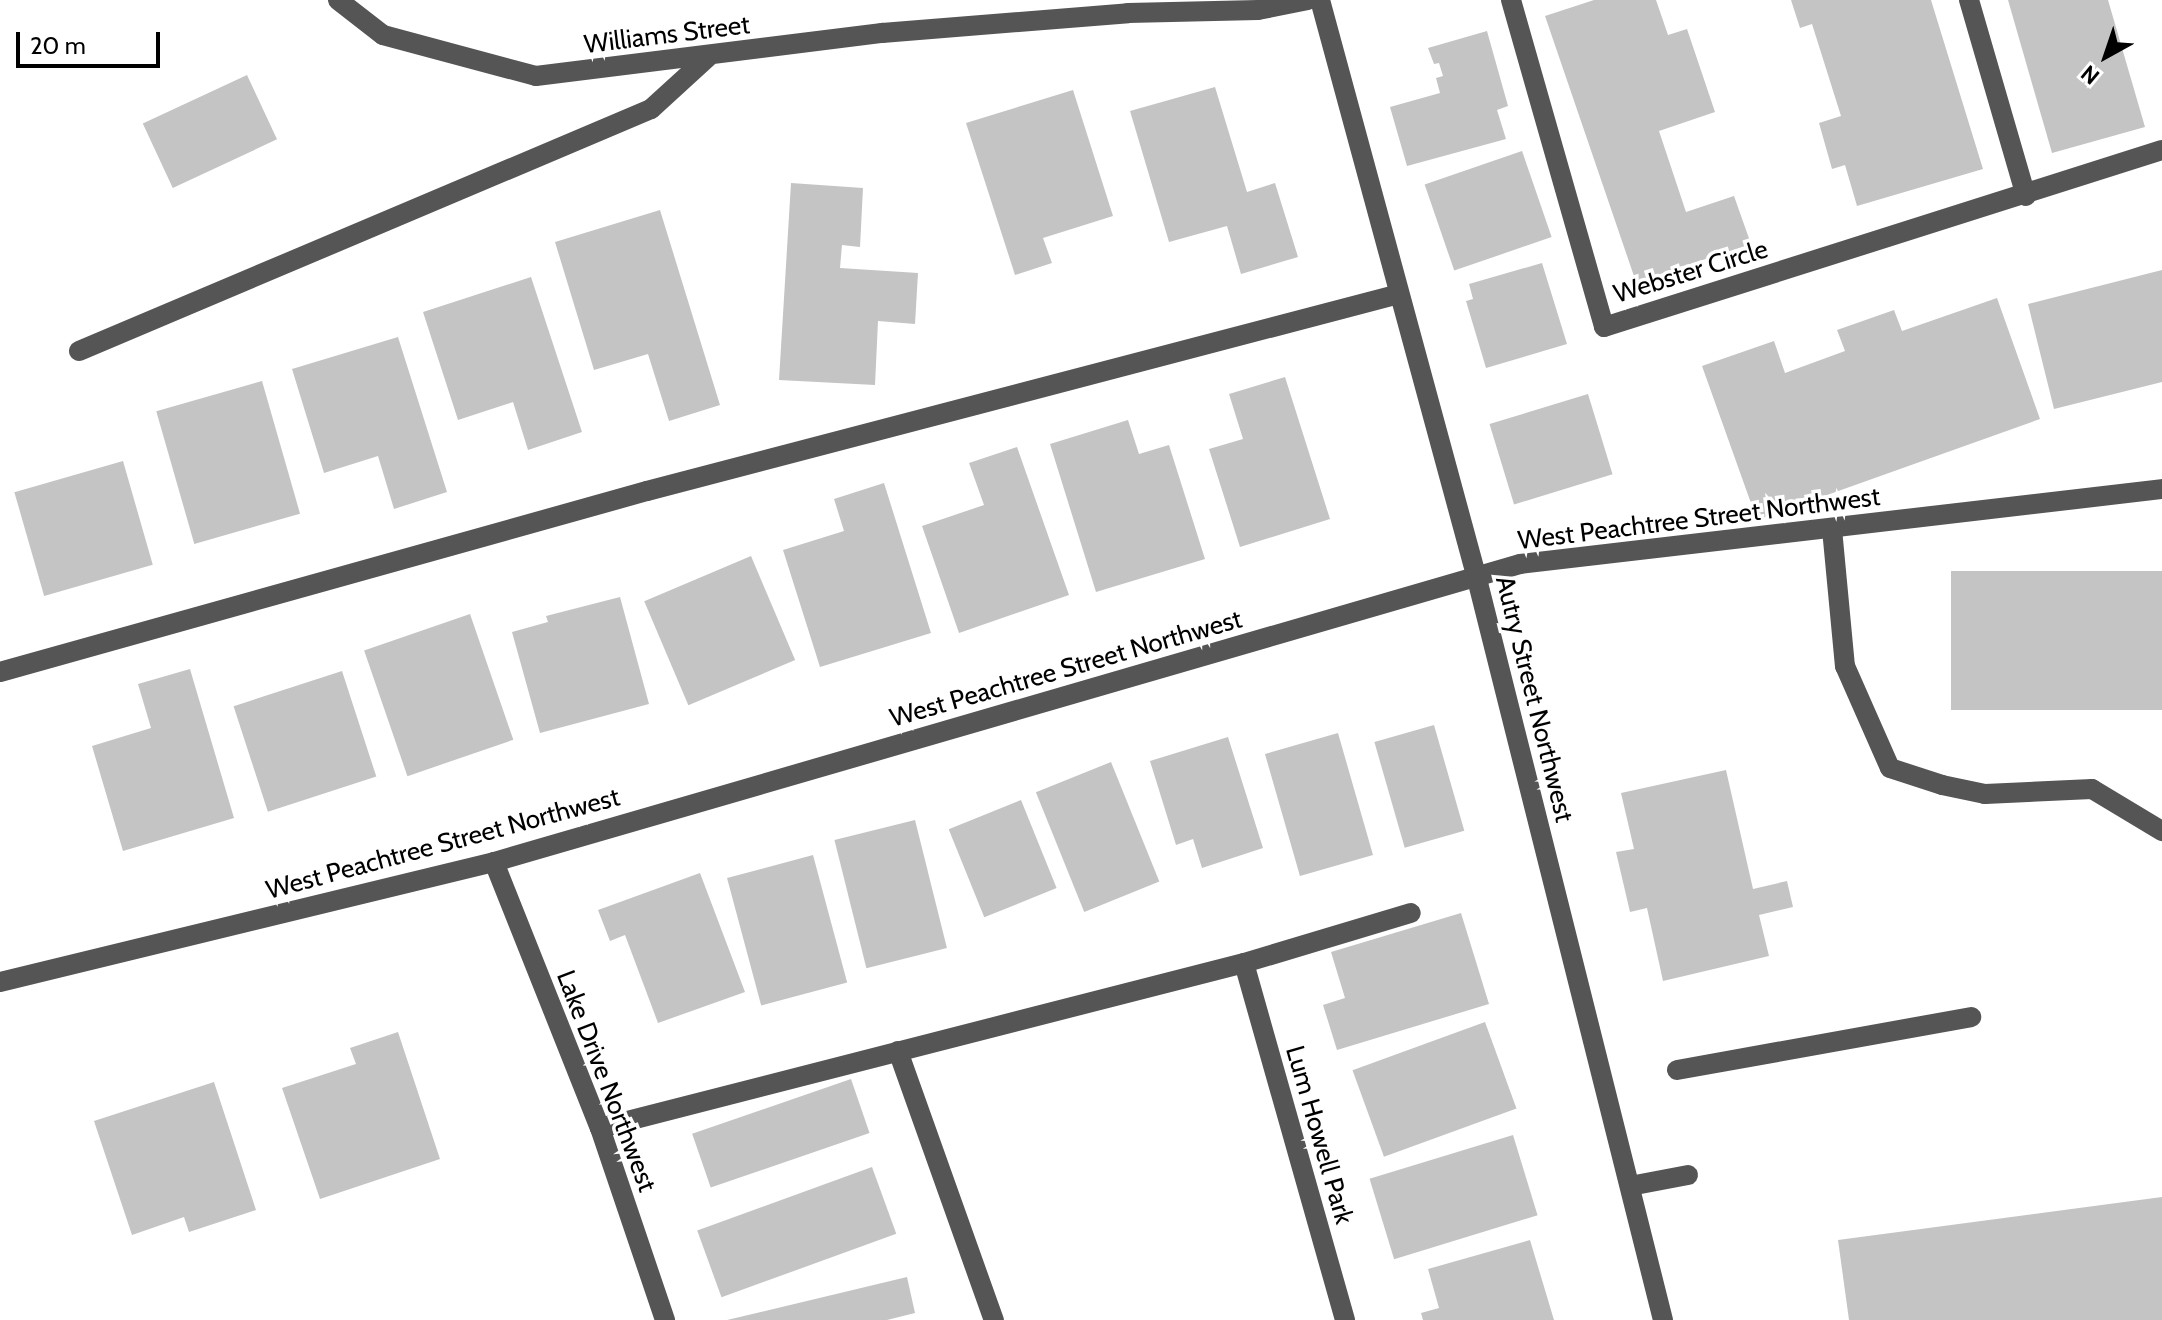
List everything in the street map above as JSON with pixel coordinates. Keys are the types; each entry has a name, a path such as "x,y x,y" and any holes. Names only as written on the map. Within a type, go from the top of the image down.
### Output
{"street":[{"name":"Williams Street","path":"338,0 383,35 536,76 882,33 1128,13 1258,10 1308,0"},
{"name":"Autry Street Northwest","path":"1320,0 1476,575 1663,1320"},
{"name":"Webster Circle","path":"1511,0 1604,327 2026,196 2162,150"},
{"path":"1969,0 2026,196"},
{"path":"79,351 651,109 708,57"},
{"path":"0,672 647,491 1399,294"},
{"name":"West Peachtree Street Northwest","path":"0,982 494,862 1520,564 2162,489"},
{"path":"1832,529 1845,666 1890,768 1942,785 1985,794 2092,789 2162,831"},
{"name":"Lake Drive Northwest","path":"494,862 600,1128 665,1320"},
{"path":"600,1128 1244,963 1411,913"},
{"name":"Lum Howell Park","path":"1244,963 1345,1320"},
{"path":"1677,1070 1971,1017"},
{"path":"898,1051 994,1320"},
{"path":"1630,1186 1688,1175"}],"building":[{"path":"1594,0 1656,0 1668,35 1687,29 1715,112 1659,131 1686,212 1734,196 1751,244 1636,282 1545,16"},
{"path":"1791,0 1931,0 1983,169 1857,206 1845,165 1832,169 1819,123 1841,116 1812,24 1800,28"},
{"path":"2008,0 2108,0 2145,127 2052,153"},
{"path":"1487,31 1508,106 1497,110 1506,139 1407,166 1390,107 1440,93 1436,78 1443,76 1439,63 1434,64 1428,48"},
{"path":"247,75 277,139 173,188 143,124"},
{"path":"1215,87 1247,192 1275,183 1298,257 1241,274 1227,226 1169,242 1130,111"},
{"path":"1073,90 1113,216 1043,238 1052,263 1015,275 966,123"},
{"path":"1522,151 1552,237 1454,271 1425,185"},
{"path":"791,183 863,188 860,247 842,245 840,268 918,273 915,324 878,321 875,385 779,380"},
{"path":"660,210 720,405 669,421 648,354 594,370 555,242"},
{"path":"1542,263 1567,344 1486,368 1466,301 1473,299 1469,284"},
{"path":"2162,270 2162,382 2054,409 2028,304"},
{"path":"531,277 582,432 528,450 513,402 458,420 423,312"},
{"path":"1997,298 2040,419 1757,520 1702,366 1774,341 1785,373 1845,351 1837,330 1894,310 1902,331"},
{"path":"398,337 447,492 394,509 378,456 324,473 292,369"},
{"path":"1285,377 1330,519 1240,547 1209,449 1243,439 1229,394"},
{"path":"262,381 300,514 194,544 156,411"},
{"path":"1588,394 1613,474 1514,504 1490,424"},
{"path":"1128,420 1139,454 1169,445 1205,559 1096,592 1050,444"},
{"path":"1017,447 1069,595 959,633 922,526 984,505 969,463"},
{"path":"123,461 153,565 44,596 14,492"},
{"path":"884,483 931,633 820,667 783,550 844,531 834,499"},
{"path":"751,556 795,660 688,705 644,601"},
{"path":"1951,571 2162,571 2162,710 1951,710"},
{"path":"620,597 649,704 540,733 512,632 548,622 546,616"},
{"path":"470,614 513,740 407,776 364,650"},
{"path":"190,669 234,818 123,851 92,746 151,728 138,684"},
{"path":"342,671 376,777 268,812 234,706"},
{"path":"1434,725 1464,831 1405,848 1374,742"},
{"path":"1338,733 1373,855 1300,876 1265,754"},
{"path":"1228,737 1263,848 1202,868 1193,839 1176,845 1150,761"},
{"path":"1111,762 1159,882 1084,912 1036,792"},
{"path":"1726,770 1753,889 1787,881 1793,907 1759,915 1769,956 1663,981 1647,908 1630,912 1616,852 1634,849 1621,793"},
{"path":"1021,800 1057,888 984,917 949,829"},
{"path":"915,820 947,948 866,968 834,840"},
{"path":"813,855 847,983 761,1006 727,878"},
{"path":"700,873 745,992 658,1023 625,935 610,941 598,910"},
{"path":"1461,913 1489,1004 1337,1050 1323,1005 1345,998 1331,952"},
{"path":"1485,1022 1516,1108 1384,1157 1353,1070"},
{"path":"398,1032 440,1159 320,1199 282,1088 356,1064 350,1048"},
{"path":"851,1079 870,1133 711,1188 692,1134"},
{"path":"214,1082 256,1210 189,1232 184,1217 132,1235 94,1121"},
{"path":"1513,1135 1538,1215 1394,1259 1370,1179"},
{"path":"872,1167 896,1234 722,1297 697,1231"},
{"path":"2162,1197 2162,1320 1849,1320 1838,1240"},
{"path":"1530,1240 1554,1320 1423,1320 1421,1313 1439,1308 1428,1269"},
{"path":"907,1277 915,1313 887,1320 727,1320"}]}
